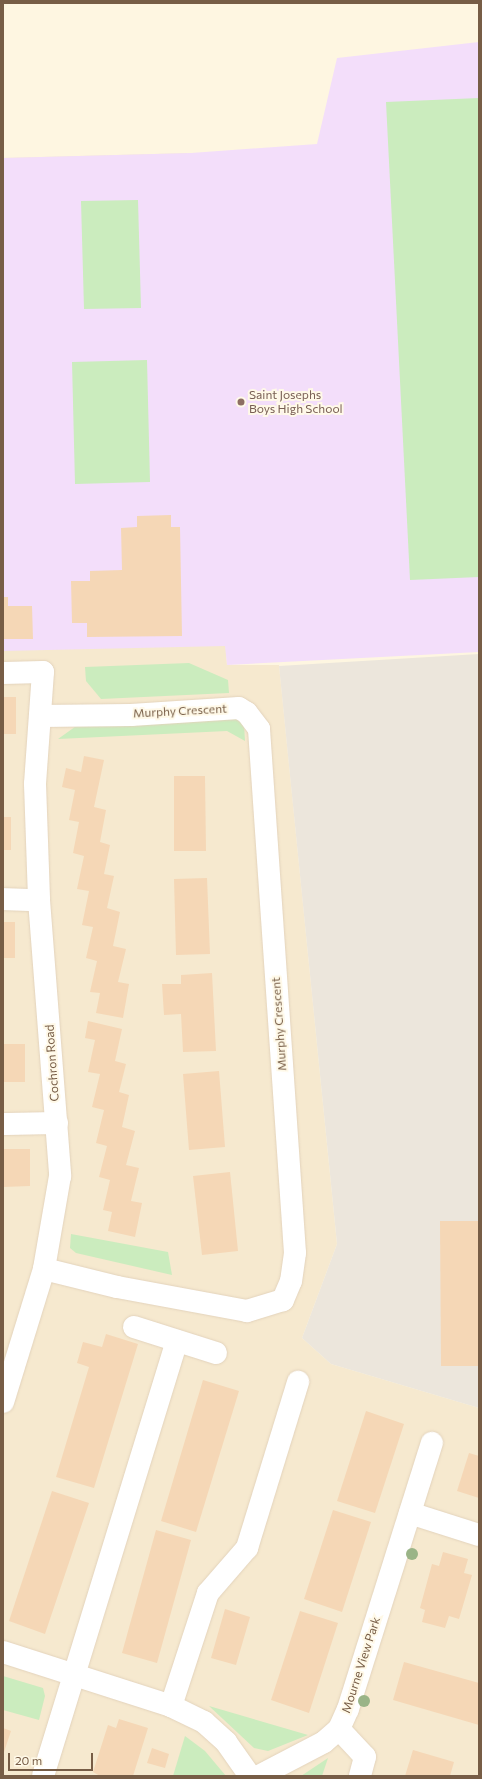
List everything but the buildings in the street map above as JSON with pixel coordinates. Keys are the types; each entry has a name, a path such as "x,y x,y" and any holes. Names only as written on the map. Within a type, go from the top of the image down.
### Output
{"street":[{"name":"Cochron Road","path":"3,673 43,672 35,784 39,900 60,1176 44,1269 7,1371 3,1402"},
{"name":"Murphy Crescent","path":"40,716 131,715 239,708 247,713 259,729 295,1253 291,1281 283,1300 247,1311 117,1287 44,1269"},
{"path":"3,899 39,900"},
{"path":"3,1124 57,1123"},
{"path":"134,1327 216,1353"},
{"path":"43,1776 76,1674 177,1341"},
{"path":"171,1706 208,1593 247,1548 298,1382"},
{"name":"Mourne View Park","path":"259,1776 324,1742 339,1729 348,1709 432,1443"},
{"path":"410,1513 479,1535"},
{"path":"3,1652 76,1674 171,1706 204,1722 226,1742 250,1776"},
{"path":"339,1729 365,1757 360,1776"}],"shaded area":[{"name":"Saint Josephs Boys High School","path":"479,42 479,652 227,665 225,646 3,651 3,158 191,153 317,144 337,58"},
{"path":"191,153 227,665 279,665 337,1244 302,1338 331,1364 479,1408 479,1776 3,1776 3,158"},
{"path":"479,654 479,1408 331,1364 302,1338 337,1244 279,666"}],"green space":[{"path":"479,98 479,577 410,580 386,102"},
{"path":"138,200 141,308 84,309 81,201"},
{"path":"147,360 150,482 75,484 72,362"},
{"path":"189,663 228,680 229,693 101,699 86,681 85,667"},
{"path":"230,714 244,724 245,741 227,731 58,739 79,724"},
{"path":"71,1234 168,1252 172,1275 76,1253 70,1248"},
{"path":"3,1676 43,1688 45,1696 39,1720 3,1710"},
{"path":"209,1706 308,1735 268,1751 254,1748"},
{"path":"185,1736 205,1751 226,1776 173,1776"},
{"path":"328,1758 322,1776 301,1776"}],"place":[{"name":"Saint Josephs Boys High School","path":"241,402"}]}
